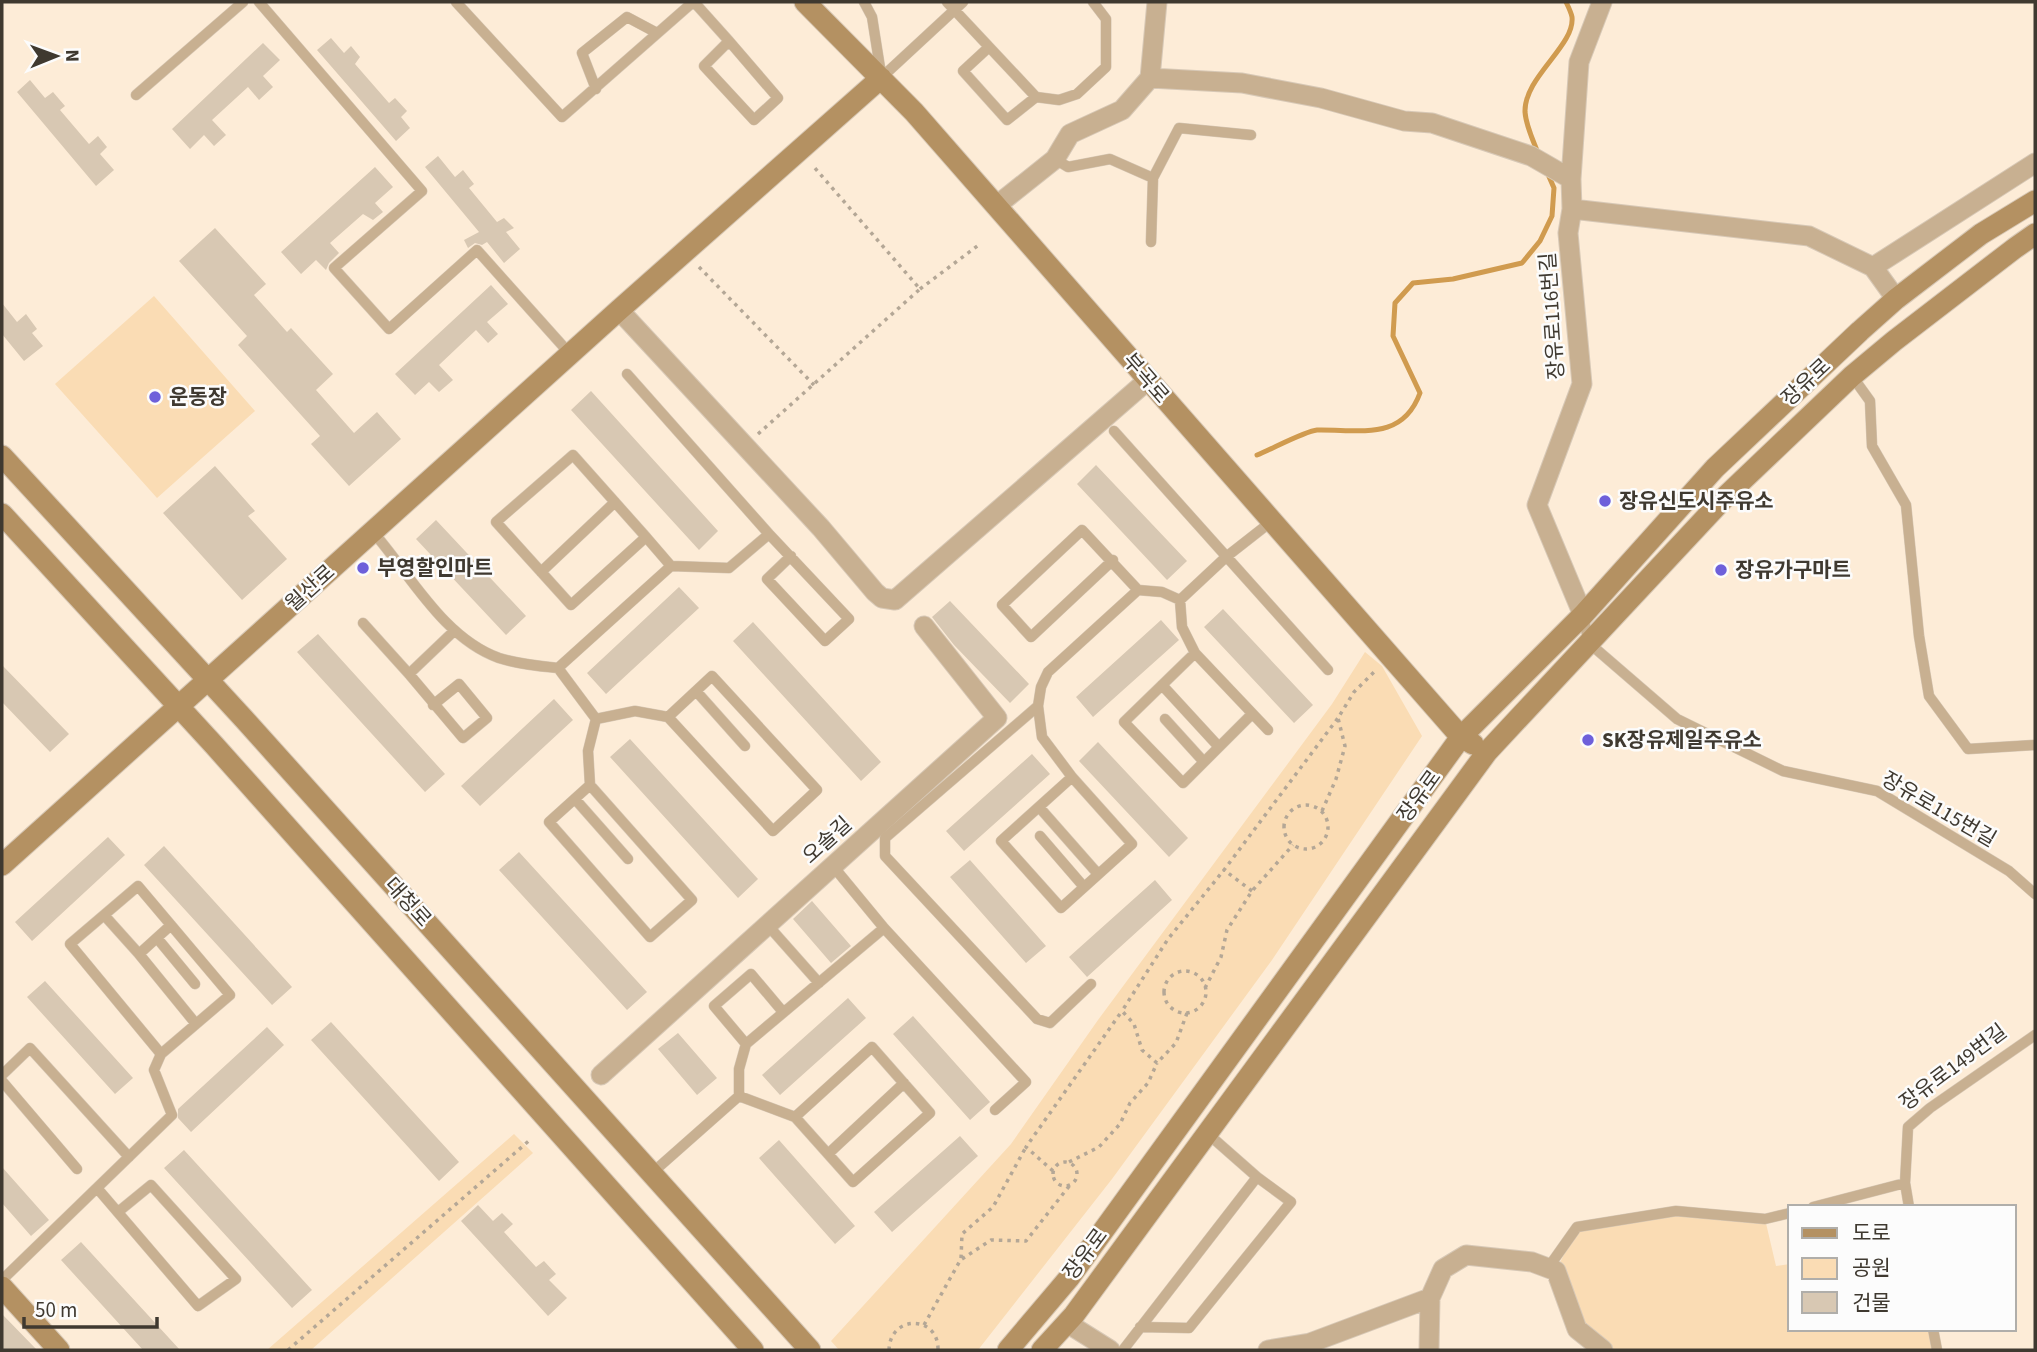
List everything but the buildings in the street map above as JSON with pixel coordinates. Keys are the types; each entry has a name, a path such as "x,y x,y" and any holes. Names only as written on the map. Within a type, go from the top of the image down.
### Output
{"main road":[{"name":"부곡로","path":"806,2 881,78 996,206 1461,737 1487,752"},
{"name":"월산로","path":"2,865 881,78"},
{"name":"장유로","path":"1008,1350 1069,1278 1461,737 1583,615 1715,468 1896,299 1981,234 2035,201"},
{"name":"장유로","path":"1042,1350 1067,1323 1487,752 1727,495 1852,376 2035,234"},
{"name":"대청로","path":"2,456 208,680 810,1350"},
{"name":"대청로","path":"2,514 179,706 753,1350"},
{"path":"2,1287 59,1350"}],"street":[{"path":"996,206 1055,159 1070,134 1122,110 1150,78 1157,2"},
{"name":"장유로116번길","path":"1583,615 1537,505 1582,384 1568,233 1572,209 1571,179 1578,62 1602,2"},
{"path":"1150,78 1242,83 1321,98 1404,121 1432,123 1531,156 1571,179"},
{"path":"1872,267 2035,163"},
{"path":"1572,209 1809,236 1872,267 1896,299"},
{"path":"619,310 821,528 875,592 882,598 895,600 1148,380"},
{"name":"오솔길","path":"601,1075 997,718 924,626"},
{"path":"1430,1350 1430,1298 1443,1269 1466,1255 1512,1258 1556,1271 1577,1329 1603,1350"},
{"path":"1268,1350 1310,1343 1430,1298"},
{"path":"1067,1323 1110,1350"}],"lane":[{"path":"136,95 243,2"},
{"path":"259,2 422,191 334,268 389,329 477,250 570,354"},
{"path":"456,2 562,117 693,2 729,41 778,98 754,120 704,66 729,41"},
{"path":"864,2 872,17 881,78"},
{"path":"881,78 951,6 963,2"},
{"path":"951,6 1036,97 1059,100 1077,94 1106,67 1106,19 1093,2"},
{"path":"596,89 582,53 627,18 657,33"},
{"path":"989,47 963,71 1007,120 1036,97"},
{"path":"1151,242 1153,178 1179,128 1251,135"},
{"path":"1055,159 1068,167 1110,159 1153,178"},
{"path":"627,374 769,534 791,556 849,619 825,641 767,579 791,556"},
{"name":"장유로","path":"1852,376 1870,401 1872,446 1906,505 1919,636 1929,696 1968,749 2035,745"},
{"path":"1114,431 1328,670"},
{"path":"646,537 572,605 496,522 573,455 646,537 671,566"},
{"path":"541,572 615,502"},
{"path":"1180,600 1226,557 1272,521"},
{"path":"1113,560 1031,637 1002,606 1082,530 1113,560 1139,590 1162,592 1180,600"},
{"path":"372,532 453,632 497,657 524,664 558,667 671,566 729,568 769,534"},
{"path":"1072,777 1001,841 1061,908 1132,844 1072,777 1042,737 1038,706 1041,687 1048,672 1139,590"},
{"path":"1180,600 1182,627 1195,653 1268,730"},
{"path":"1583,615 1589,643"},
{"path":"363,623 433,705 463,738 487,718 459,684 433,705"},
{"path":"408,674 453,632"},
{"name":"장유로115번길","path":"1589,643 1677,719 1783,771 1877,791 2009,871 2035,894"},
{"path":"1195,653 1124,722 1183,783 1252,714"},
{"path":"558,667 596,719"},
{"path":"596,719 635,711 668,717 773,831 817,790 712,676 668,717"},
{"path":"1162,685 1219,747"},
{"path":"696,691 745,746"},
{"path":"1038,706 885,838 884,856 1037,1019 1050,1023 1091,984"},
{"path":"590,785 548,822 650,937 692,900 590,785 588,751 596,719"},
{"path":"1165,719 1204,762"},
{"path":"575,799 628,859"},
{"path":"1039,807 1098,874"},
{"path":"1040,836 1084,887"},
{"path":"836,871 884,928 1026,1082 995,1110"},
{"path":"2,1280 172,1115 154,1070 161,1054 230,995 138,886 70,944 161,1054"},
{"path":"104,915 196,1024"},
{"path":"139,954 171,925"},
{"path":"651,1173 739,1096 739,1069 746,1044 884,928"},
{"path":"772,930 819,983"},
{"path":"157,939 195,984"},
{"path":"746,1044 714,1006 751,974 783,1012"},
{"name":"장유로149번길","path":"1909,1205 1905,1183 1908,1127 1930,1108 2035,1035"},
{"path":"739,1096 795,1117 853,1182 930,1113 872,1047 795,1117"},
{"path":"2,1074 30,1048 129,1157"},
{"path":"2,1081 77,1169"},
{"path":"828,1154 904,1083"},
{"path":"1140,1327 1189,1328 1291,1202 1257,1177 1207,1133"},
{"path":"1123,1350 1257,1177"},
{"path":"1821,1205 1905,1183"},
{"path":"97,1188 198,1306 236,1279 151,1185 118,1212"},
{"path":"1548,1268 1577,1227 1676,1211 1765,1219 1788,1213"},
{"path":"1933,1331 1937,1350"}],"path":[{"path":"814,167 920,289"},
{"path":"745,446 920,289 980,244"},
{"path":"699,267 814,385"},
{"path":"924,1325 961,1259 962,1234 993,1207 1026,1147 1122,1011 1168,939 1224,870 1338,718 1354,692 1376,670"},
{"path":"1322,811 1336,779 1345,746 1338,718"},
{"path":"1301,804 1309,804 1322,811 1328,824 1325,838 1315,848 1300,849 1293,845 1284,834 1283,826 1289,812 1301,804"},
{"path":"1205,988 1194,973 1181,972 1169,979 1165,998 1174,1009 1187,1013 1200,1007 1204,1002 1205,988 1220,957 1227,930 1252,891 1293,845"},
{"path":"1224,870 1252,891"},
{"path":"1122,1011 1134,1024 1142,1050 1157,1063"},
{"path":"1070,1185 1059,1185 1053,1178 1057,1164 1069,1162 1099,1147 1120,1124 1130,1102 1148,1083 1157,1063 1176,1043 1187,1013"},
{"path":"288,1350 531,1139"},
{"path":"1026,1147 1053,1171"},
{"path":"961,1259 991,1240 1026,1241 1076,1179 1077,1171 1069,1162"},
{"path":"889,1350 890,1340 900,1327 916,1323 924,1325 936,1337 938,1350"}],"green space":[{"name":"운동장","path":"154,296 255,411 157,498 55,384"},
{"path":"1365,652 1382,666 1422,736 1272,960 1112,1179 978,1350 839,1350 831,1341 1011,1144 1098,1020 1332,704"},
{"path":"514,1134 533,1153 311,1350 267,1350"},
{"path":"1676,1211 1765,1219 1776,1266 1788,1264 1788,1331 1933,1331 1937,1350 1603,1350 1577,1329 1556,1271 1577,1227"}],"waterway":[{"path":"1538,153 1526,117 1527,99 1532,86 1571,28 1572,17 1566,2"},
{"path":"1257,455 1312,431 1378,430 1402,419 1412,409 1420,393 1393,336 1395,303 1413,283 1453,279 1522,263 1540,241 1552,216 1554,188 1547,172"}],"place":[{"name":"운동장","path":"155,397"},
{"name":"장유신도시주유소","path":"1605,501"},
{"name":"부영할인마트","path":"363,568"},
{"name":"장유가구마트","path":"1721,570"},
{"name":"SK장유제일주유소","path":"1588,740"}]}
